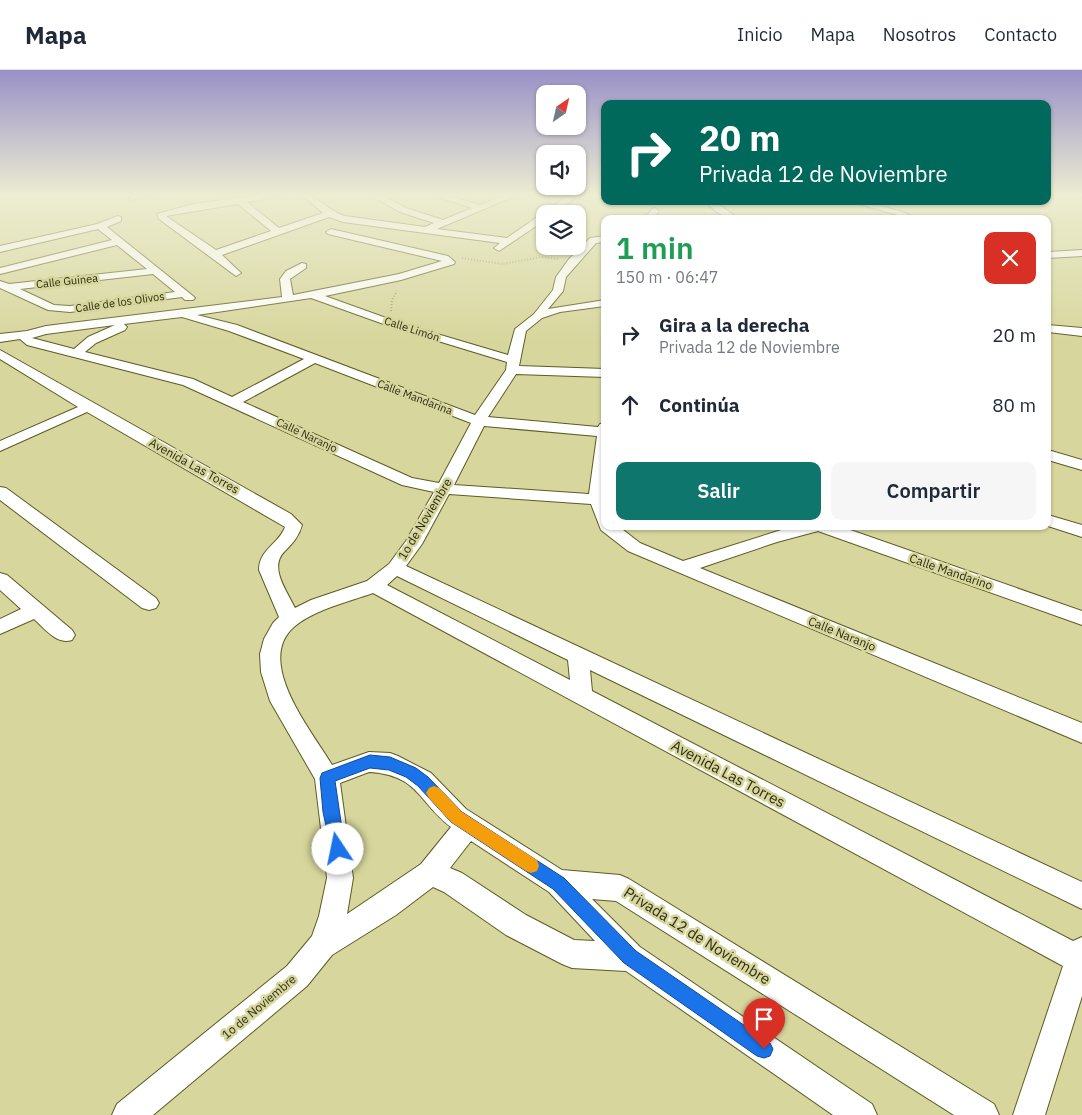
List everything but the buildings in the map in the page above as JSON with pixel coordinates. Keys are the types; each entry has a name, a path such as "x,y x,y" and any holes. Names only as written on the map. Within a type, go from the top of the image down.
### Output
{"street":[{"path":"0,249 23,244"},
{"path":"0,271 109,244"},
{"path":"123,244 183,294 200,305"},
{"path":"201,244 216,254 236,273"},
{"path":"216,254 245,244"},
{"path":"0,338 27,336 46,330 312,295 400,277 450,262 446,259 381,244"},
{"path":"496,250 505,244"},
{"path":"538,316 544,306 558,291 562,277 573,261 588,244"},
{"path":"1051,255 1082,253"},
{"path":"52,258 75,280"},
{"path":"288,299 286,278 290,273 302,266"},
{"name":"Calle Guinea","path":"2,285 75,280 156,271"},
{"name":"Calle de los Olivos","path":"2,285 52,308 70,309 183,294"},
{"name":"Calle Limón","path":"312,295 512,365 601,373"},
{"name":"1o de Noviembre","path":"128,1115 297,976 322,945 333,916 340,878 338,849 327,778 278,695 270,654 274,639 280,628 290,619 318,605 374,586 395,568 413,544 479,421 512,365 517,339 522,329 538,316 558,309 601,303"},
{"path":"233,328 238,318 254,304"},
{"name":"Calle Mandarina","path":"179,314 233,328 479,421 601,430"},
{"path":"77,353 92,340 104,333 151,317"},
{"path":"1054,329 1082,332"},
{"name":"Calle Naranjo","path":"27,336 26,339 31,342 188,382 235,401 408,482 444,489 601,499"},
{"name":"Avenida Las Torres","path":"0,354 88,407 285,518 294,525 292,532 272,552 267,562 268,570 290,619"},
{"path":"235,401 315,358"},
{"path":"0,446 88,407"},
{"path":"1051,456 1082,464"},
{"path":"0,492 149,603"},
{"path":"1051,521 1082,531"},
{"name":"Calle Naranjo","path":"612,530 634,547 682,568 1082,733"},
{"path":"682,568 771,538 801,530"},
{"name":"Calle Mandarino","path":"832,530 1082,618"},
{"path":"395,568 1082,896"},
{"path":"0,580 66,635"},
{"name":"Avenida Las Torres","path":"374,586 1081,957"},
{"path":"0,628 36,610"},
{"path":"578,657 582,696"},
{"name":"Privada 12 de Noviembre","path":"327,778 370,762 390,763 411,773 423,781 457,817 558,883 620,888 983,1115"},
{"path":"322,945 386,905 430,873 468,824"},
{"path":"430,873 453,882 516,925 572,954 630,957"},
{"path":"558,883 630,957 861,1115"},
{"path":"1029,1115 1081,957"}],"path":[{"path":"446,259 465,258 502,264 542,257 573,261"},
{"path":"396,325 391,314 392,300 399,287 400,277"}],"slow traffic":[{"path":"434,793 457,817 531,866"}],"route":[{"path":"338,849 327,778 345,769 370,762 390,763 423,781 457,817 558,883 630,957 764,1049"}]}
